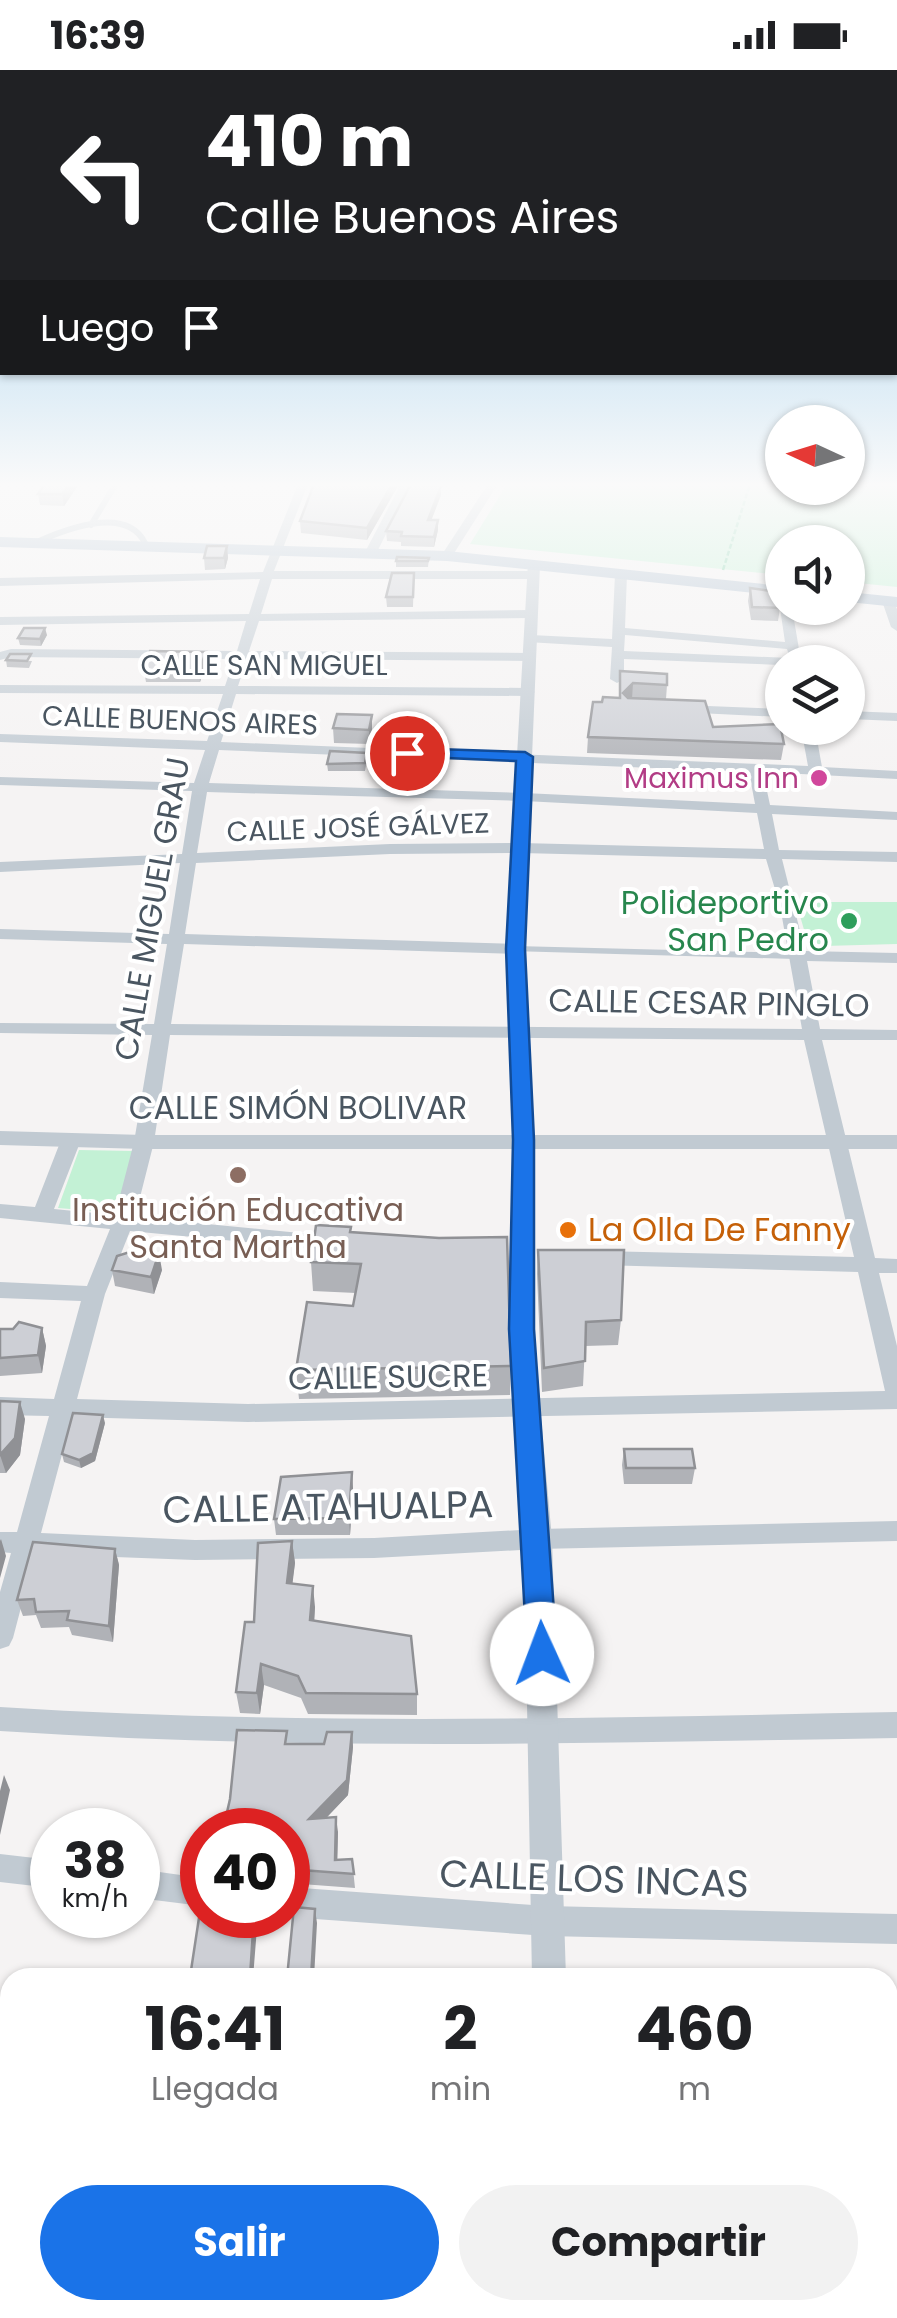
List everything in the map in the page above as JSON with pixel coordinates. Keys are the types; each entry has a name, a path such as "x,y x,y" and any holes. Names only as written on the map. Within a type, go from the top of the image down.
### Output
{"main road":[{"path":"865,595 894,599"}],"street":[{"name":"CALLE MIGUEL GRAU","path":"0,1638 29,1544 94,1294 123,1222 144,1142 200,786 262,589"},
{"path":"532,589 515,949 524,1140 521,1329 538,1539 549,1968"},
{"path":"617,678 620,589"},
{"path":"894,599 897,627"},
{"path":"0,621 254,615 618,643 765,659"},
{"path":"0,656 11,653 240,657 530,637"},
{"path":"618,643 765,646"},
{"name":"CALLE SAN MIGUEL","path":"0,688 528,692"},
{"path":"669,708 765,712"},
{"path":"865,715 897,716"},
{"name":"CALLE BUENOS AIRES","path":"0,738 116,762 211,746 897,775"},
{"path":"811,745 816,770"},
{"path":"0,780 116,762 200,786 897,816"},
{"path":"755,768 897,1397"},
{"name":"CALLE JOSÉ GÁLVEZ","path":"0,867 520,848 897,856"},
{"path":"0,934 897,958"},
{"name":"CALLE CESAR PINGLO","path":"0,1028 897,1035"},
{"name":"CALLE SIMÓN BOLIVAR","path":"0,1138 144,1142 897,1142"},
{"path":"42,1215 72,1140"},
{"path":"0,1212 354,1245"},
{"path":"580,1258 897,1266"},
{"path":"0,1290 94,1294"},
{"name":"CALLE SUCRE","path":"0,1406 63,1411 248,1413 897,1397"},
{"name":"CALLE ATAHUALPA","path":"0,1542 195,1550 334,1549 538,1539 897,1531"},
{"path":"0,1719 193,1732 897,1724"},
{"path":"0,1868 30,1871"},
{"name":"CALLE LOS INCAS","path":"310,1904 547,1921 897,1929"}],"green space":[{"name":"Polideportivo San Pedro","path":"796,902 897,902 897,944 824,946 807,940"},
{"path":"79,1150 134,1151 118,1213 58,1208"}],"building":[{"path":"388,589 413,589 413,597 386,597"},
{"path":"750,589 765,590 765,607 752,607"},
{"path":"24,628 45,628 40,639 18,638"},
{"path":"150,651 206,652 199,671 144,671"},
{"path":"10,654 31,654 27,661 6,660"},
{"path":"620,671 667,674 667,685 633,683 623,693 628,698 705,701 713,727 765,725 765,743 588,737 593,702 602,702 603,697 620,698"},
{"path":"337,714 372,715 369,730 333,728"},
{"path":"330,751 367,753 365,763 327,764"},
{"path":"316,1225 351,1227 350,1232 439,1238 507,1237 511,1366 296,1370 307,1302 353,1306 361,1264 311,1262"},
{"path":"538,1250 624,1250 621,1320 586,1322 585,1361 544,1368"},
{"path":"133,1251 159,1253 151,1277 112,1270 117,1256"},
{"path":"19,1322 42,1328 38,1355 0,1358 0,1329 13,1329"},
{"path":"0,1401 20,1402 15,1438 0,1455"},
{"path":"73,1413 103,1415 93,1453 79,1460 62,1454"},
{"path":"624,1449 692,1449 695,1468 626,1468"},
{"path":"352,1472 349,1518 274,1519 281,1477"},
{"path":"292,1541 287,1583 313,1586 310,1620 411,1636 417,1694 306,1693 298,1676 261,1664 257,1693 236,1692 245,1622 254,1622 258,1543"},
{"path":"33,1542 115,1549 109,1626 67,1620 69,1611 36,1612 34,1599 17,1600"},
{"path":"237,1730 287,1731 285,1744 324,1744 327,1732 352,1732 347,1780 310,1818 310,1808 228,1808"},
{"path":"336,1817 335,1860 352,1859 354,1874 310,1871 310,1819"},
{"path":"310,1909 315,1909 312,1968 288,1968 291,1938 310,1938"},
{"path":"196,1938 253,1938 251,1968 191,1968"}],"place":[{"name":"Maximus Inn","path":"819,778"},
{"name":"Polideportivo San Pedro","path":"849,921"},
{"name":"Institución Educativa Santa Martha","path":"238,1175"},
{"name":"La Olla De Fanny","path":"568,1230"}],"route":[{"path":"407,753 525,757 515,949 524,1140 521,1329 538,1539 542,1654"}]}
